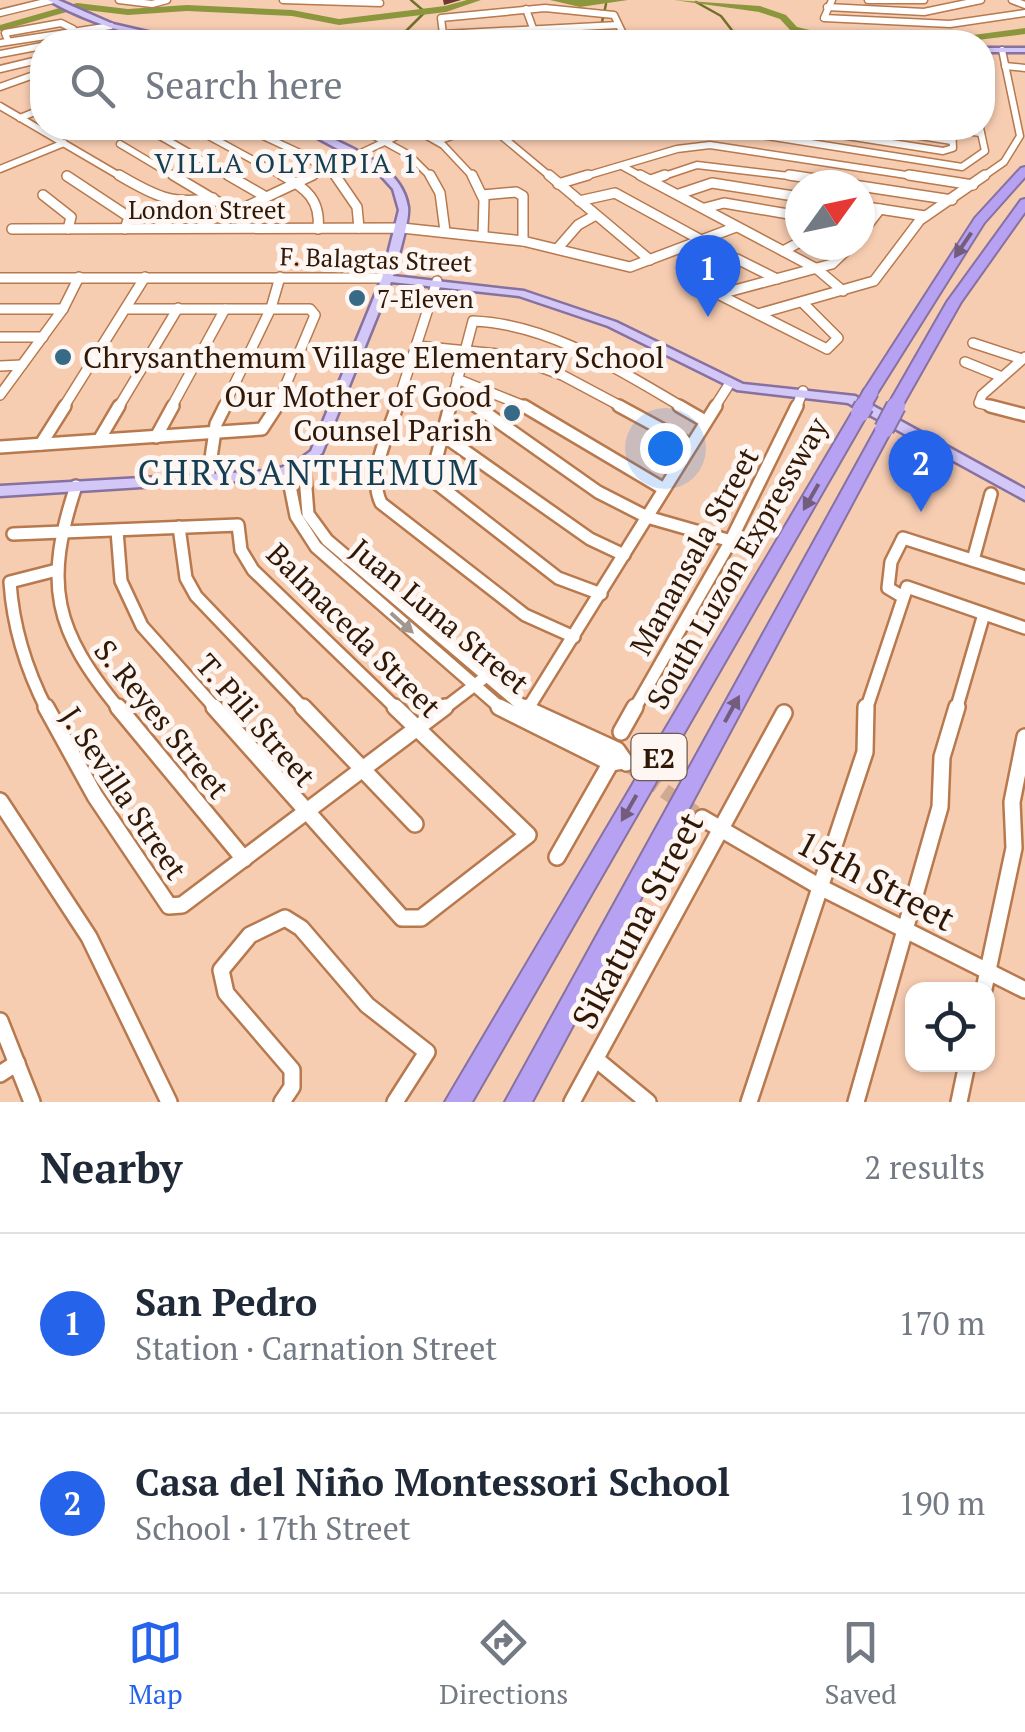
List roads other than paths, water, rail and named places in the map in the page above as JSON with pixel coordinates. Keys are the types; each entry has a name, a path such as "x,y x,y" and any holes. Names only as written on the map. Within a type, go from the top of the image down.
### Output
{"highway":[{"name":"South Luzon Expressway","path":"458,1102 871,392 979,221 1025,170"},
{"name":"South Luzon Expressway","path":"518,1102 894,426 896,405 954,302 1025,203"}],"main road":[{"path":"55,1 72,11 129,30"},
{"path":"995,50 1025,50"},
{"path":"0,491 287,471 304,463 322,443 386,278 404,210 397,188 378,167 328,140"},
{"name":"F. Balagtas Street","path":"386,278 520,293 577,310 658,344 730,383 851,399 1025,495"}],"street":[{"path":"119,0 152,4 167,0"},
{"path":"283,0 380,3"},
{"path":"868,0 924,0"},
{"path":"981,0 924,12 829,3 824,18 926,26 991,23 1025,13"},
{"path":"1012,0 1025,5"},
{"path":"0,13 55,1"},
{"path":"0,4 16,9"},
{"path":"544,8 554,28"},
{"path":"443,30 441,18 458,14 544,8 614,16 620,30"},
{"path":"524,9 530,29"},
{"path":"566,10 573,27"},
{"path":"500,11 505,30"},
{"path":"591,11 598,26"},
{"path":"479,12 484,30"},
{"path":"458,14 462,30"},
{"path":"518,30 618,25"},
{"path":"68,30 111,26"},
{"path":"4,42 30,37"},
{"path":"0,54 30,48"},
{"path":"758,314 843,291 883,273 906,236 925,216 1004,162 1020,136 1002,50"},
{"path":"0,69 30,62"},
{"path":"1005,66 1025,68"},
{"path":"0,88 30,77"},
{"path":"0,106 30,122"},
{"path":"20,118 30,114"},
{"path":"59,140 161,200 182,204 214,198"},
{"path":"167,140 266,197"},
{"path":"217,140 297,182 316,200 318,229"},
{"path":"270,140 345,181 356,197 359,228"},
{"path":"230,229 235,212 387,140 434,176 446,208 445,231"},
{"path":"506,140 650,260 736,227"},
{"path":"798,140 968,165 985,152 982,140"},
{"path":"870,140 943,152 953,148 952,141 946,140"},
{"path":"438,141 461,160 482,195 483,236"},
{"path":"0,168 64,143"},
{"path":"120,144 235,212"},
{"path":"558,184 677,149 710,145 973,185"},
{"path":"803,170 808,159"},
{"path":"650,180 697,165 785,174"},
{"path":"622,166 817,269 843,291"},
{"path":"67,176 129,217 124,229"},
{"path":"679,194 712,184 785,195"},
{"path":"875,188 952,200"},
{"path":"482,195 516,192 523,196 523,241"},
{"path":"579,201 615,192 701,240"},
{"path":"43,195 71,217 68,229"},
{"path":"705,208 724,203 785,213"},
{"path":"875,208 925,216"},
{"path":"875,216 880,209"},
{"path":"558,248 594,216"},
{"name":"London Street","path":"12,229 402,228 523,241 622,267 650,260"},
{"path":"777,278 737,259 688,275 688,280 827,349 838,338 802,302"},
{"path":"720,294 841,260"},
{"path":"0,394 62,309 79,277"},
{"path":"41,444 146,277"},
{"path":"208,478 212,434 271,308 280,277"},
{"name":"F. Balagtas Street","path":"0,278 386,278"},
{"path":"437,281 378,465 375,491 381,503 525,615 574,637"},
{"path":"100,440 178,308"},
{"path":"156,437 226,308"},
{"path":"0,309 62,309"},
{"path":"0,447 253,431 269,424 314,311 129,309"},
{"path":"601,594 558,578 431,478 472,320 496,323 573,347 705,421"},
{"path":"0,337 43,337"},
{"path":"973,343 1024,358"},
{"path":"417,346 508,355 562,375 692,445"},
{"path":"1024,358 979,403 1024,413"},
{"path":"965,362 1002,377"},
{"path":"0,366 22,366"},
{"path":"524,715 730,383"},
{"path":"456,384 504,394 560,422 664,489"},
{"path":"456,384 589,486 647,517 731,541"},
{"name":"Manansala Street","path":"621,732 731,541 782,444 803,391"},
{"path":"441,434 590,539 624,556"},
{"name":"Juan Luna Street","path":"304,463 310,530"},
{"name":"Juan Luna Street","path":"287,471 291,501 310,530 479,682 524,715 620,760 557,857"},
{"name":"S. Reyes Street","path":"76,486 54,571 60,622 85,668 244,859"},
{"path":"973,560 991,494"},
{"name":"Balmaceda Street","path":"13,534 238,525 241,550 253,570 528,834 420,918 402,918"},
{"path":"179,527 186,578 196,596 415,824"},
{"name":"T. Pili Street","path":"117,531 121,581 142,626 304,814 402,918"},
{"path":"1025,578 903,538 896,546 888,588 1025,628"},
{"name":"J. Sevilla Street","path":"54,571 24,574 10,582 6,641 60,753 170,906 182,905 244,859"},
{"path":"749,1102 866,752 866,699 905,592"},
{"path":"856,1102 940,808 942,757 984,614"},
{"path":"244,859 479,682"},
{"name":"Sikatuna Street","path":"572,1102 784,713"},
{"path":"986,982 1014,848 1012,802 1025,737"},
{"path":"3,811 89,937 169,1102"},
{"name":"15th Street","path":"702,818 820,887 1025,990"},
{"path":"282,1102 292,1087 292,1070 226,994 221,970 250,935 285,918 301,928 367,1005 427,1052 395,1102"},
{"path":"0,1021 32,1102"},
{"path":"597,1060 648,1102"},
{"path":"0,1074 16,1063"},
{"path":"959,1102 965,1072"}],"waterway":[{"path":"407,30 425,12 411,0"},
{"path":"0,28 77,6 128,12 187,8 292,13 339,22 446,9 477,0"},
{"path":"554,0 580,4 624,0"},
{"path":"678,0 760,9 783,17 798,30"},
{"path":"696,2 721,16 732,30"},
{"path":"602,22 606,4"},
{"path":"995,35 1025,31"}],"tunnel":[{"path":"627,764 702,818"}],"place":[{"name":"7-Eleven","path":"357,298"},
{"name":"San Pedro","path":"708,317"},
{"name":"Chrysanthemum Village Elementary School","path":"63,357"},
{"name":"Our Mother of Good Counsel Parish","path":"512,413"},
{"name":"Casa del Niño Montessori School","path":"921,512"}],"district":[{"name":"VILLA OLYMPIA 1","path":"287,162"},
{"name":"CHRYSANTHEMUM","path":"309,472"}]}
